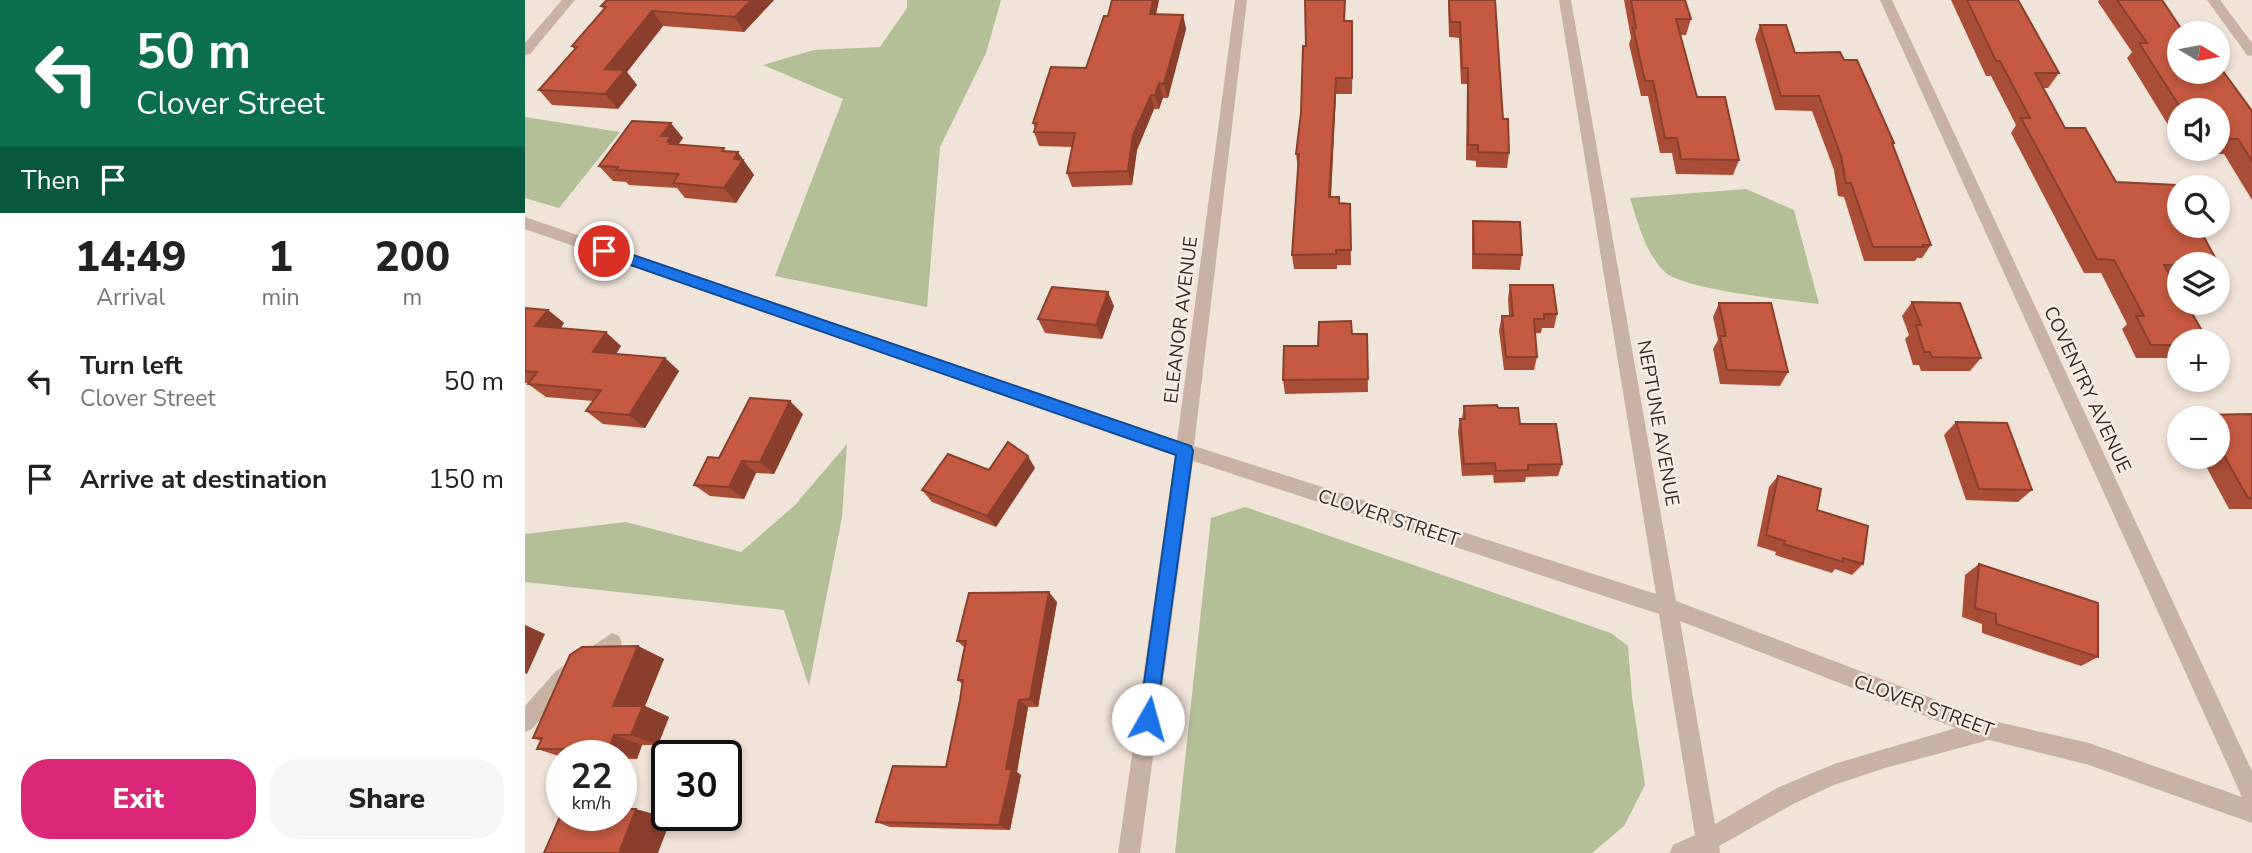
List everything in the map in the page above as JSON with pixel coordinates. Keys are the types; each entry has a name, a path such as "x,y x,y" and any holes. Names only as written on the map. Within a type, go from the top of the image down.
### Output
{"street":[{"path":"525,51 569,0"},
{"name":"ELEANOR AVENUE","path":"1129,853 1185,451 1241,0"},
{"name":"NEPTUNE AVENUE","path":"1565,0 1708,847"},
{"name":"COVENTRY AVENUE","path":"1886,0 2252,796"},
{"path":"2213,0 2252,52"},
{"name":"CLOVER STREET","path":"525,223 1185,451 1669,608 1989,730 2089,754 2252,812"},
{"path":"525,722 563,678 612,643"},
{"path":"1681,853 1708,847 1786,796 1872,759 1989,730"}],"green space":[{"path":"907,0 1001,0 986,53 940,147 927,307 775,276 843,99 763,65 814,50 880,47 907,8"},
{"path":"525,117 620,132 559,208 525,198"},
{"path":"1746,189 1794,210 1819,304 1714,289 1693,284 1665,272 1652,256 1643,237 1630,198"},
{"path":"847,444 842,517 809,686 784,610 525,582 525,534 626,522 741,552 795,505"},
{"path":"1245,507 1611,633 1628,646 1632,697 1645,785 1624,826 1592,853 1175,853 1211,518"}],"building":[{"path":"607,0 751,0 735,17 652,11 605,69 625,70 605,94 539,90 577,47 572,46 606,7 601,6"},
{"path":"1112,0 1153,0 1150,14 1183,15 1164,84 1159,83 1155,95 1151,95 1133,135 1128,171 1067,173 1075,133 1034,132 1037,123 1033,123 1051,67 1086,68"},
{"path":"1305,0 1345,0 1344,21 1352,21 1352,78 1336,78 1329,197 1339,197 1339,203 1350,204 1351,250 1336,250 1336,254 1292,255 1303,46 1306,46"},
{"path":"1449,0 1495,0 1503,119 1508,119 1509,153 1478,152 1478,145 1468,145 1468,68 1462,68 1460,22 1450,22"},
{"path":"1631,0 1685,0 1691,19 1676,19 1697,97 1725,97 1739,160 1681,159 1677,138 1665,138 1653,81 1645,81 1633,28 1636,28"},
{"path":"1967,0 2018,0 2059,73 2035,73 2065,128 2085,128 2116,182 2167,185 2167,238 2204,238 2212,252 2167,252 2167,265 2164,265 2167,270 2167,315 2193,315 2201,329 2167,329 2167,345 2151,345 2136,316 2144,316 2114,260 2097,259 2021,118 2030,118 2000,61 1996,61"},
{"path":"2117,0 2162,0 2176,21 2167,21 2167,84 2230,84 2230,81 2252,111 2252,161 2238,139 2230,139 2230,98 2174,98 2139,43 2147,43"},
{"path":"1760,25 1786,25 1795,53 1840,52 1844,60 1857,60 1894,143 1931,245 1873,247 1851,183 1846,183 1841,156 1819,96 1781,96"},
{"path":"632,121 671,123 661,136 671,136 667,142 672,142 670,144 724,148 722,151 738,152 734,159 743,160 724,188 673,183 679,174 616,170 618,167 599,166"},
{"path":"1473,221 1520,222 1522,255 1474,254"},
{"path":"1510,285 1553,285 1557,314 1544,314 1544,319 1534,319 1537,357 1506,357 1502,316 1513,316"},
{"path":"1052,287 1108,292 1096,325 1038,319"},
{"path":"1912,302 1960,303 1981,358 1932,357 1930,352 1924,352 1916,325 1921,325"},
{"path":"1719,303 1771,303 1788,372 1727,370 1720,336 1726,336"},
{"path":"525,308 548,310 535,326 606,332 593,352 665,358 629,415 586,411 601,390 528,384 537,372 525,371"},
{"path":"1351,321 1352,334 1367,334 1368,379 1283,380 1284,346 1318,346 1319,322"},
{"path":"750,398 790,401 760,462 742,461 729,487 694,485 708,457 719,458"},
{"path":"1497,405 1498,408 1518,408 1520,424 1556,424 1562,464 1528,465 1528,470 1496,471 1495,463 1464,464 1460,419 1465,419 1464,406"},
{"path":"2230,414 2252,414 2252,498 2248,498 2230,466"},
{"path":"1956,422 2007,423 2032,490 1979,489"},
{"path":"1008,442 1028,456 987,516 922,490 948,454 989,470"},
{"path":"1778,476 1821,489 1817,510 1868,526 1863,564 1843,558 1843,562 1784,544 1785,541 1766,535"},
{"path":"1979,564 2098,603 2098,657 1996,624 1996,614 1975,608"},
{"path":"1049,592 1030,699 1019,700 1006,769 1012,769 999,825 876,822 893,766 946,767 963,680 958,680 966,641 957,641 969,593"},
{"path":"638,646 613,706 643,706 631,735 614,735 612,740 546,740 546,749 537,749 542,738 533,738 570,655 582,647"},
{"path":"554,831 628,831 619,853 544,853"}],"route":[{"path":"604,251 1185,451 1148,719"}]}
